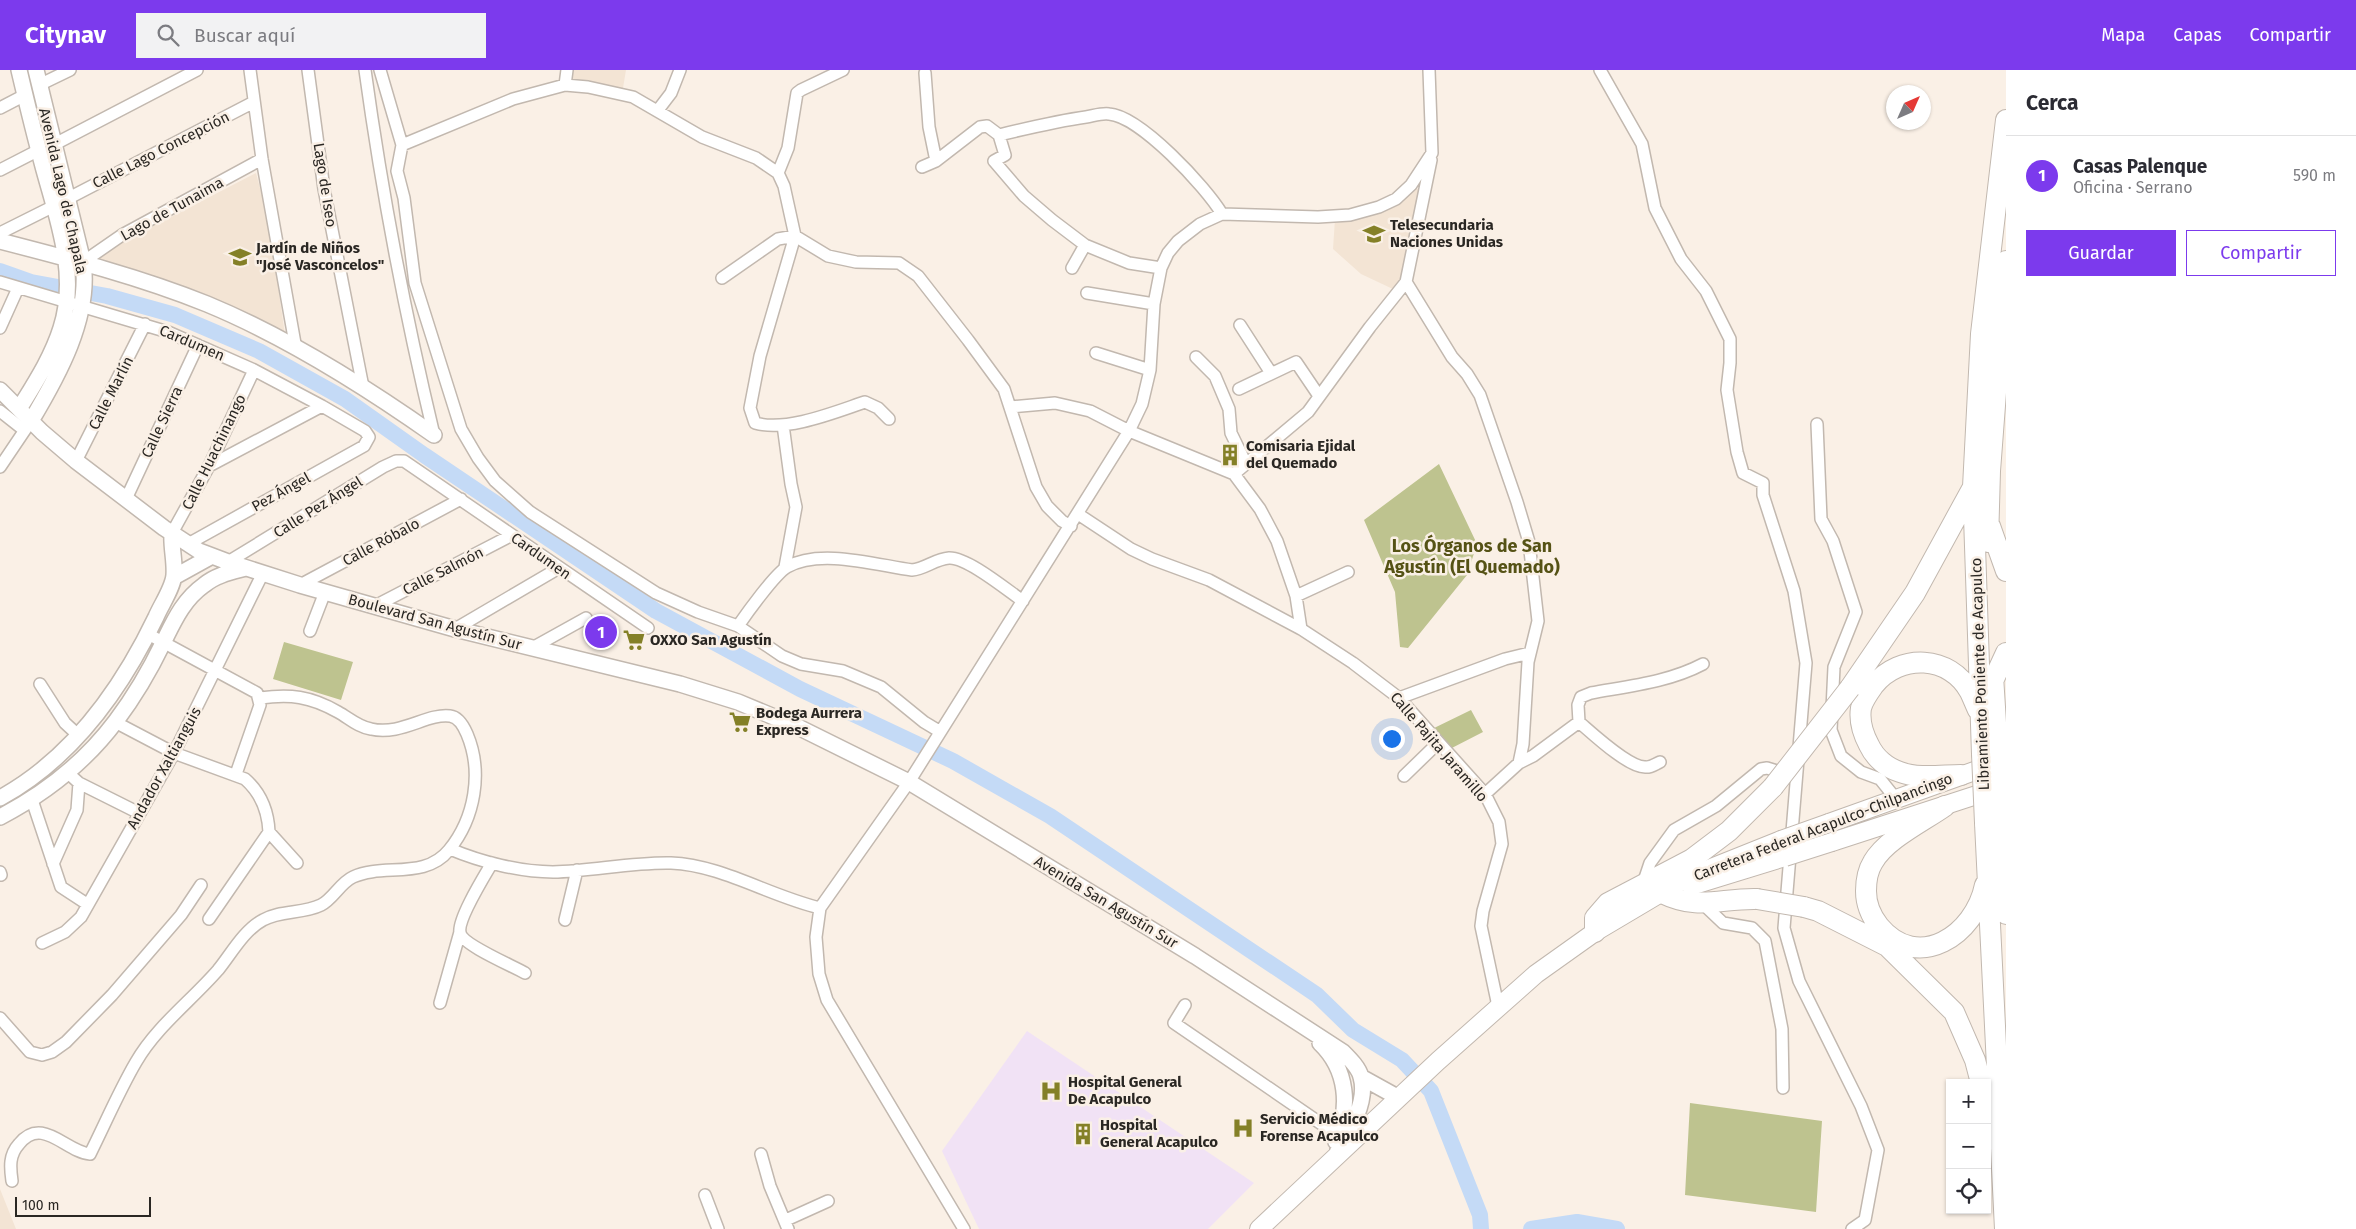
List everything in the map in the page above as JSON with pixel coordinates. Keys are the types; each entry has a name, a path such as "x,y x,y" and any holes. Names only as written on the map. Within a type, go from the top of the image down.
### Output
{"highway":[{"name":"Libramiento Poniente de Acapulco","path":"1995,756 1981,718 1973,487 1981,334 2006,120"},
{"name":"Libramiento Poniente de Acapulco","path":"2006,261 1988,519 1988,585 1995,756 2006,914"},
{"path":"1595,932 1595,918 1598,912 1608,904 1692,860 1730,831 1773,787 1850,688 1915,593 1973,487"},
{"path":"1988,519 2006,571"},
{"path":"1993,681 2006,653"},
{"path":"1961,775 1916,775 1900,772 1882,763 1871,750 1862,732 1861,708 1879,680 1890,670 1903,664 1925,661 1942,666 1960,678 1970,691 1981,718"},
{"path":"1945,806 1885,847 1872,862 1866,880 1866,900 1873,918 1885,933 1902,943 1921,947 1940,944 1957,935 1970,921 1982,901 1988,871"},
{"name":"Libramiento Poniente de Acapulco","path":"1999,833 1988,871 2005,1225"},
{"path":"1666,890 1686,903 1703,904 1757,899 1804,907 1818,911 1887,946 1954,1012 1975,1060 1979,1079"},
{"path":"1990,1124 2003,1181"}],"main road":[{"name":"Avenida Lago de Chapala","path":"19,70 24,94 46,147 61,202 84,269 74,300 44,367 19,409"},
{"name":"Avenida Lago de Chapala","path":"37,77 46,147"},
{"name":"Avenida Lago de Chapala","path":"28,426 46,396 72,339 74,300 67,265 61,202"},
{"path":"0,241 67,265 206,304 296,349 363,387 434,435"},
{"name":"Boulevard San Agustín Sur","path":"0,390 19,409 28,426 172,533 188,544 212,556 300,585 455,629 680,684 738,702 798,727 909,782"},
{"path":"0,798 40,772 79,736 114,692 148,634 174,577 172,533"},
{"path":"174,577 212,556"},
{"path":"0,817 32,800 67,772 97,743 115,722 136,691 163,644 176,614 204,585 221,575 246,568"},
{"name":"Carretera Federal Acapulco-Chilpancingo","path":"1259,1229 1498,1006 1536,974 1595,932 1699,872 1781,840 1961,775 1995,756"},
{"name":"Avenida San Agustín Sur","path":"909,782 1195,956 1343,1052 1351,1060 1361,1078"},
{"name":"Carretera Federal Acapulco-Chilpancingo","path":"1666,890 1713,880 2006,785"},
{"name":"Avenida San Agustín Sur","path":"1300,1025 1323,1046 1340,1072 1345,1086 1345,1105 1329,1165"},
{"path":"1329,1165 1346,1137 1359,1108 1362,1090 1361,1078 1403,1094"}],"street":[{"path":"37,77 70,70"},
{"path":"0,170 197,70"},
{"path":"250,70 262,159 296,349"},
{"name":"Lago de Iseo","path":"308,70 324,189 363,387"},
{"path":"365,70 389,227 410,334 434,435"},
{"path":"380,70 402,145 397,171 404,198 415,283 461,429 478,458 495,481 530,512 656,592 698,612 738,626 782,656 801,664 843,671 880,687 938,734"},
{"path":"565,85 567,70"},
{"path":"658,110 671,93 680,70"},
{"path":"778,174 788,148 797,93 843,70"},
{"path":"1234,474 1298,421 1406,282 1432,153 1429,70"},
{"path":"1600,70 1642,144 1655,208 1681,259 1706,291 1730,339 1727,390 1737,452 1743,473 1763,483 1763,495 1794,591 1806,663 1795,777 1784,928 1799,981 1862,1106 1878,1150 1864,1220 1852,1229"},
{"path":"925,72 929,127 936,161"},
{"path":"402,145 513,99 565,85 588,87 633,97 702,137 756,158 778,174 784,186 795,236 760,356 750,408 755,423 783,424 816,418 865,402 878,408 889,419"},
{"path":"0,108 24,94"},
{"name":"Calle Lago Concepción","path":"0,233 254,102"},
{"path":"999,135 1066,119 1109,114 1126,120 1145,132 1180,163 1212,198 1222,214"},
{"path":"922,167 936,161 980,127 987,126 999,135 1005,155 994,161 1024,196 1052,220 1085,245 1129,264 1161,268"},
{"path":"964,1229 827,1000 819,974 816,937 820,908 909,782 1129,431 1142,404 1150,370 1154,304 1161,268 1168,253 1178,241 1200,224 1222,214 1318,217 1350,215 1379,207 1396,198 1411,185 1432,153"},
{"name":"Lago de Tunaima","path":"84,269 122,235 262,159"},
{"path":"722,278 778,239 795,236 828,256 856,262 899,263 908,268 918,276 1004,389 1036,487 1047,506 1062,521 1071,526"},
{"path":"1072,268 1085,245"},
{"name":"Cardumen","path":"0,282 18,288 74,300 198,344 254,370 322,406 365,431 369,437"},
{"path":"1406,282 1452,356 1480,394 1529,542 1537,607 1537,631 1530,653 1524,744 1519,763"},
{"path":"0,328 18,288"},
{"path":"1087,293 1154,304"},
{"name":"Calle Marlín","path":"76,461 145,324"},
{"path":"1240,325 1271,373"},
{"name":"Calle Sierra","path":"126,500 198,344"},
{"path":"1096,353 1150,370"},
{"path":"1196,357 1215,376 1229,409 1231,432 1246,464"},
{"path":"1238,389 1296,362 1319,396"},
{"name":"Calle Huachinango","path":"172,533 209,466 254,370"},
{"path":"1010,407 1055,402 1090,411 1129,431 1234,474 1260,508 1277,541 1296,596 1301,629"},
{"path":"209,466 322,406"},
{"path":"0,411 28,426 0,467"},
{"path":"738,626 786,567 796,507 783,424"},
{"path":"1817,424 1822,519 1833,541 1856,612 1834,667 1832,730 1841,756 1861,772 1880,779 1896,799"},
{"name":"Pez Ángel","path":"188,544 364,446 369,437"},
{"name":"Calle Pez Ángel","path":"228,562 383,467 396,461 412,464"},
{"name":"Cardumen","path":"412,464 559,568 648,628"},
{"name":"Calle Róbalo","path":"300,585 461,499"},
{"name":"Calle Pajita Jaramillo","path":"1078,514 1131,549 1152,559 1209,580 1301,629 1353,663 1399,698 1484,794 1499,822 1502,844 1483,911 1481,926 1498,1006"},
{"name":"Calle Salmón","path":"375,606 512,535"},
{"path":"786,567 814,558 835,559 912,570 920,569 938,560 952,558 978,570 1023,600"},
{"path":"455,629 559,568"},
{"path":"1296,596 1348,572"},
{"name":"Andador Xaltianguis","path":"42,943 73,926 81,917 174,753 263,573"},
{"path":"310,631 325,592"},
{"path":"532,648 586,618"},
{"path":"148,634 163,644 252,689 260,698 260,705 236,774"},
{"path":"1399,698 1506,659 1530,653"},
{"path":"1660,762 1651,767 1639,766 1579,722 1578,705 1581,697 1591,693 1663,679 1690,671 1703,664"},
{"path":"40,684 65,723 79,736"},
{"path":"12,1182 11,1156 22,1139 32,1134 44,1134 90,1154 136,1062 169,1020 193,998 254,925 277,915 320,905 351,878 430,864 450,849 464,826 473,799 476,779 474,756 464,727 457,718 451,716 438,718 391,731 372,730 355,724 337,712 308,699 286,695 260,698"},
{"path":"115,722 174,753 245,778 253,786 264,803 269,832 297,863"},
{"path":"1484,794 1519,763 1533,756 1579,722"},
{"path":"1404,776 1438,743"},
{"path":"1642,886 1650,863 1674,830 1716,806 1760,769 1779,770 1795,777"},
{"path":"67,772 79,782 139,813"},
{"path":"53,864 77,810 79,782"},
{"path":"32,800 46,836 61,887 87,904"},
{"path":"209,919 269,832"},
{"path":"450,849 465,856 530,870 577,870 671,863 707,867 794,902 820,908"},
{"path":"440,1003 460,932 460,926 472,897 492,862"},
{"path":"565,920 577,870"},
{"path":"0,1018 30,1052 42,1055 52,1052 66,1042 112,995 181,915 201,885"},
{"path":"1703,904 1723,923 1752,928 1765,941 1782,1029 1783,1088"},
{"path":"460,932 463,939 525,973"},
{"path":"1185,1005 1174,1023 1338,1136"},
{"path":"761,1154 770,1186 787,1225 828,1201"},
{"path":"705,1195 718,1229"}],"shaded area":[{"path":"573,70 626,70 623,88 571,81"},
{"path":"256,173 269,222 285,335 97,262 96,257 99,254"},
{"name":"Telesecundaria Naciones Unidas","path":"1422,188 1404,281 1395,290 1361,274 1333,249 1335,219 1408,190"},
{"name":"Hospital General De Acapulco","path":"1027,1031 1254,1183 1208,1229 979,1229 942,1151"},
{"path":"0,1189 16,1229 0,1229"}],"green space":[{"path":"1439,464 1477,544 1467,575 1408,648 1400,647 1395,592 1364,520"},
{"path":"284,642 353,662 341,700 273,679"},
{"path":"1471,710 1483,732 1446,751 1430,730"},
{"path":"1690,1103 1822,1121 1816,1212 1685,1195"}],"waterway":[{"path":"0,271 31,282 107,296 175,315 259,351 345,399 424,455 656,611 800,689 953,761 1050,816 1317,995 1353,1030 1402,1060 1431,1091 1480,1215 1481,1229"},
{"path":"1531,1229 1577,1222 1617,1229"}],"place":[{"name":"Telesecundaria Naciones Unidas","path":"1374,234"},
{"name":"Jardín de Niños \"José Vasconcelos\"","path":"240,257"},
{"name":"Comisaria Ejidal del Quemado","path":"1230,455"},
{"name":"Casas Palenque","path":"601,632"},
{"name":"OXXO San Agustín","path":"634,640"},
{"name":"Bodega Aurrera Express","path":"740,722"},
{"name":"Hospital General De Acapulco","path":"1051,1091"},
{"name":"Servicio Médico Forense Acapulco","path":"1243,1128"},
{"name":"Hospital General Acapulco","path":"1083,1134"}],"district":[{"name":"Los Órganos de San Agustín (El Quemado)","path":"1472,556"}]}
